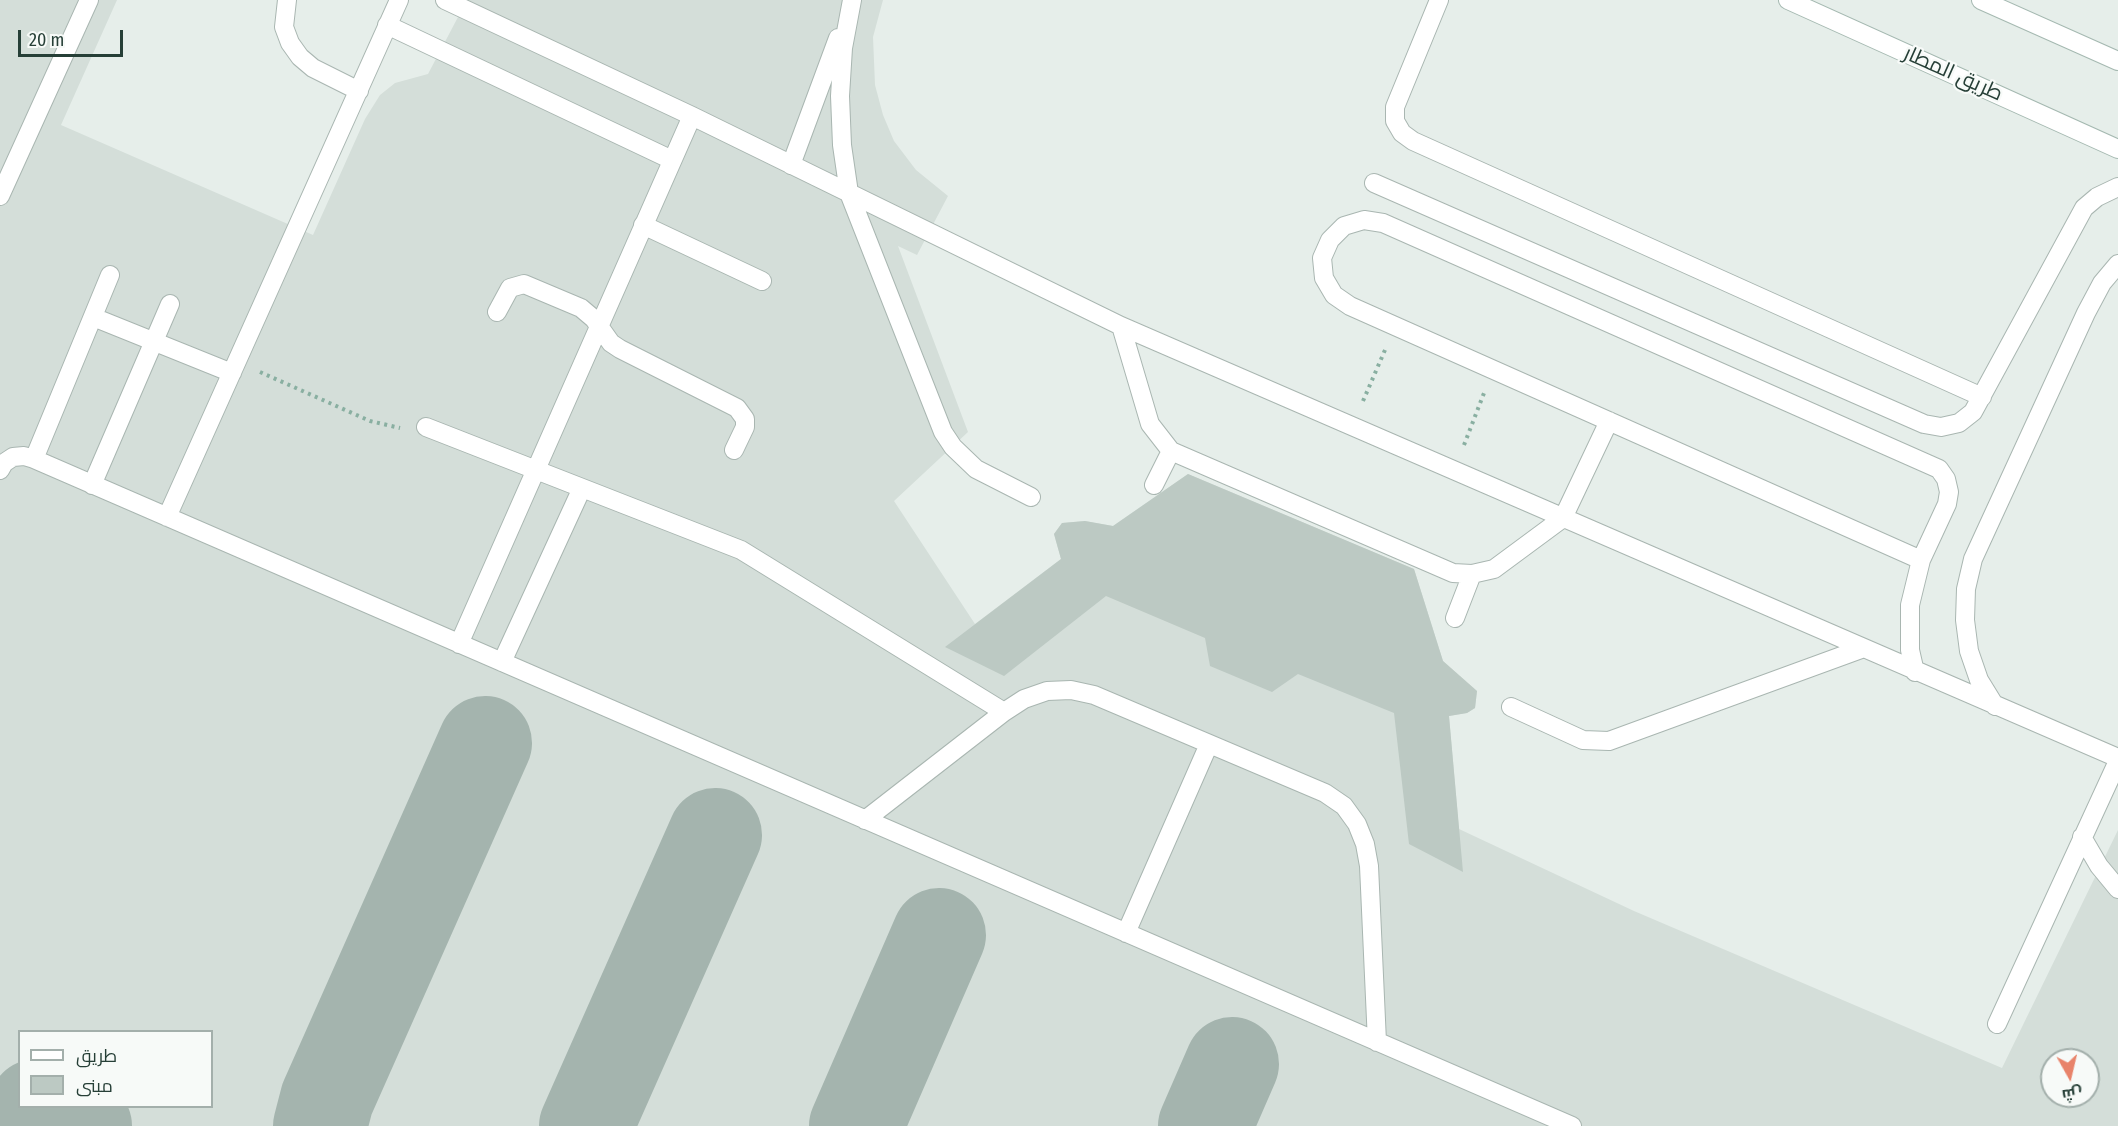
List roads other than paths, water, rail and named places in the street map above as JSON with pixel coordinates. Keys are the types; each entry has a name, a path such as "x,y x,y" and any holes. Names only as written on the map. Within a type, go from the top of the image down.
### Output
{"main road":[{"path":"0,196 89,0"},
{"path":"287,0 284,27 290,44 300,57 314,68 359,91"},
{"path":"167,517 399,0"},
{"path":"445,0 692,116 1121,326 2118,759 1997,1024"},
{"path":"791,165 852,0"},
{"path":"852,0 843,48 840,96 842,145 849,194 943,432 953,447 976,469 1031,497"},
{"path":"1440,0 1395,107 1395,121 1402,133 1413,141 1982,397"},
{"name":"طريق المطار","path":"1788,0 2118,149"},
{"path":"1981,0 2118,61"},
{"path":"387,25 672,160"},
{"path":"459,644 692,116"},
{"path":"1374,183 1924,424 1941,427 1959,423 1973,412 2084,208 2097,197 2118,187"},
{"path":"1915,672 1909,627 1914,582 1921,560 1947,504 1949,492 1946,479 1939,469 1383,223 1364,220 1344,226 1330,240 1322,258 1324,278 1334,295 1350,306 1921,560"},
{"path":"644,225 762,281"},
{"path":"1995,706 1979,680 1969,651 1965,620 1966,589 1973,559 2086,313 2102,283 2118,264"},
{"path":"34,459 110,275"},
{"path":"497,312 510,288 524,284 581,308 599,326 611,343 620,349 737,408 745,419 745,427 735,450"},
{"path":"92,485 170,304"},
{"path":"93,317 154,341 235,367"},
{"path":"1121,326 1150,424 1158,438 1171,451 1433,567 1453,573 1472,574 1494,569 1563,519 1609,421"},
{"path":"426,427 741,550 1004,712"},
{"path":"1154,485 1171,451"},
{"path":"0,471 4,463 13,458 24,456 34,459 1572,1126"},
{"path":"502,662 582,488"},
{"path":"1455,618 1472,574"},
{"path":"1511,707 1583,740 1608,741 1861,649"},
{"path":"865,820 1004,712 1024,699 1047,691 1071,690 1094,695 1325,793 1344,806 1357,824 1370,866 1377,1042"},
{"path":"1126,933 1209,744"},
{"path":"2082,837 2099,866 2118,890"}]}
